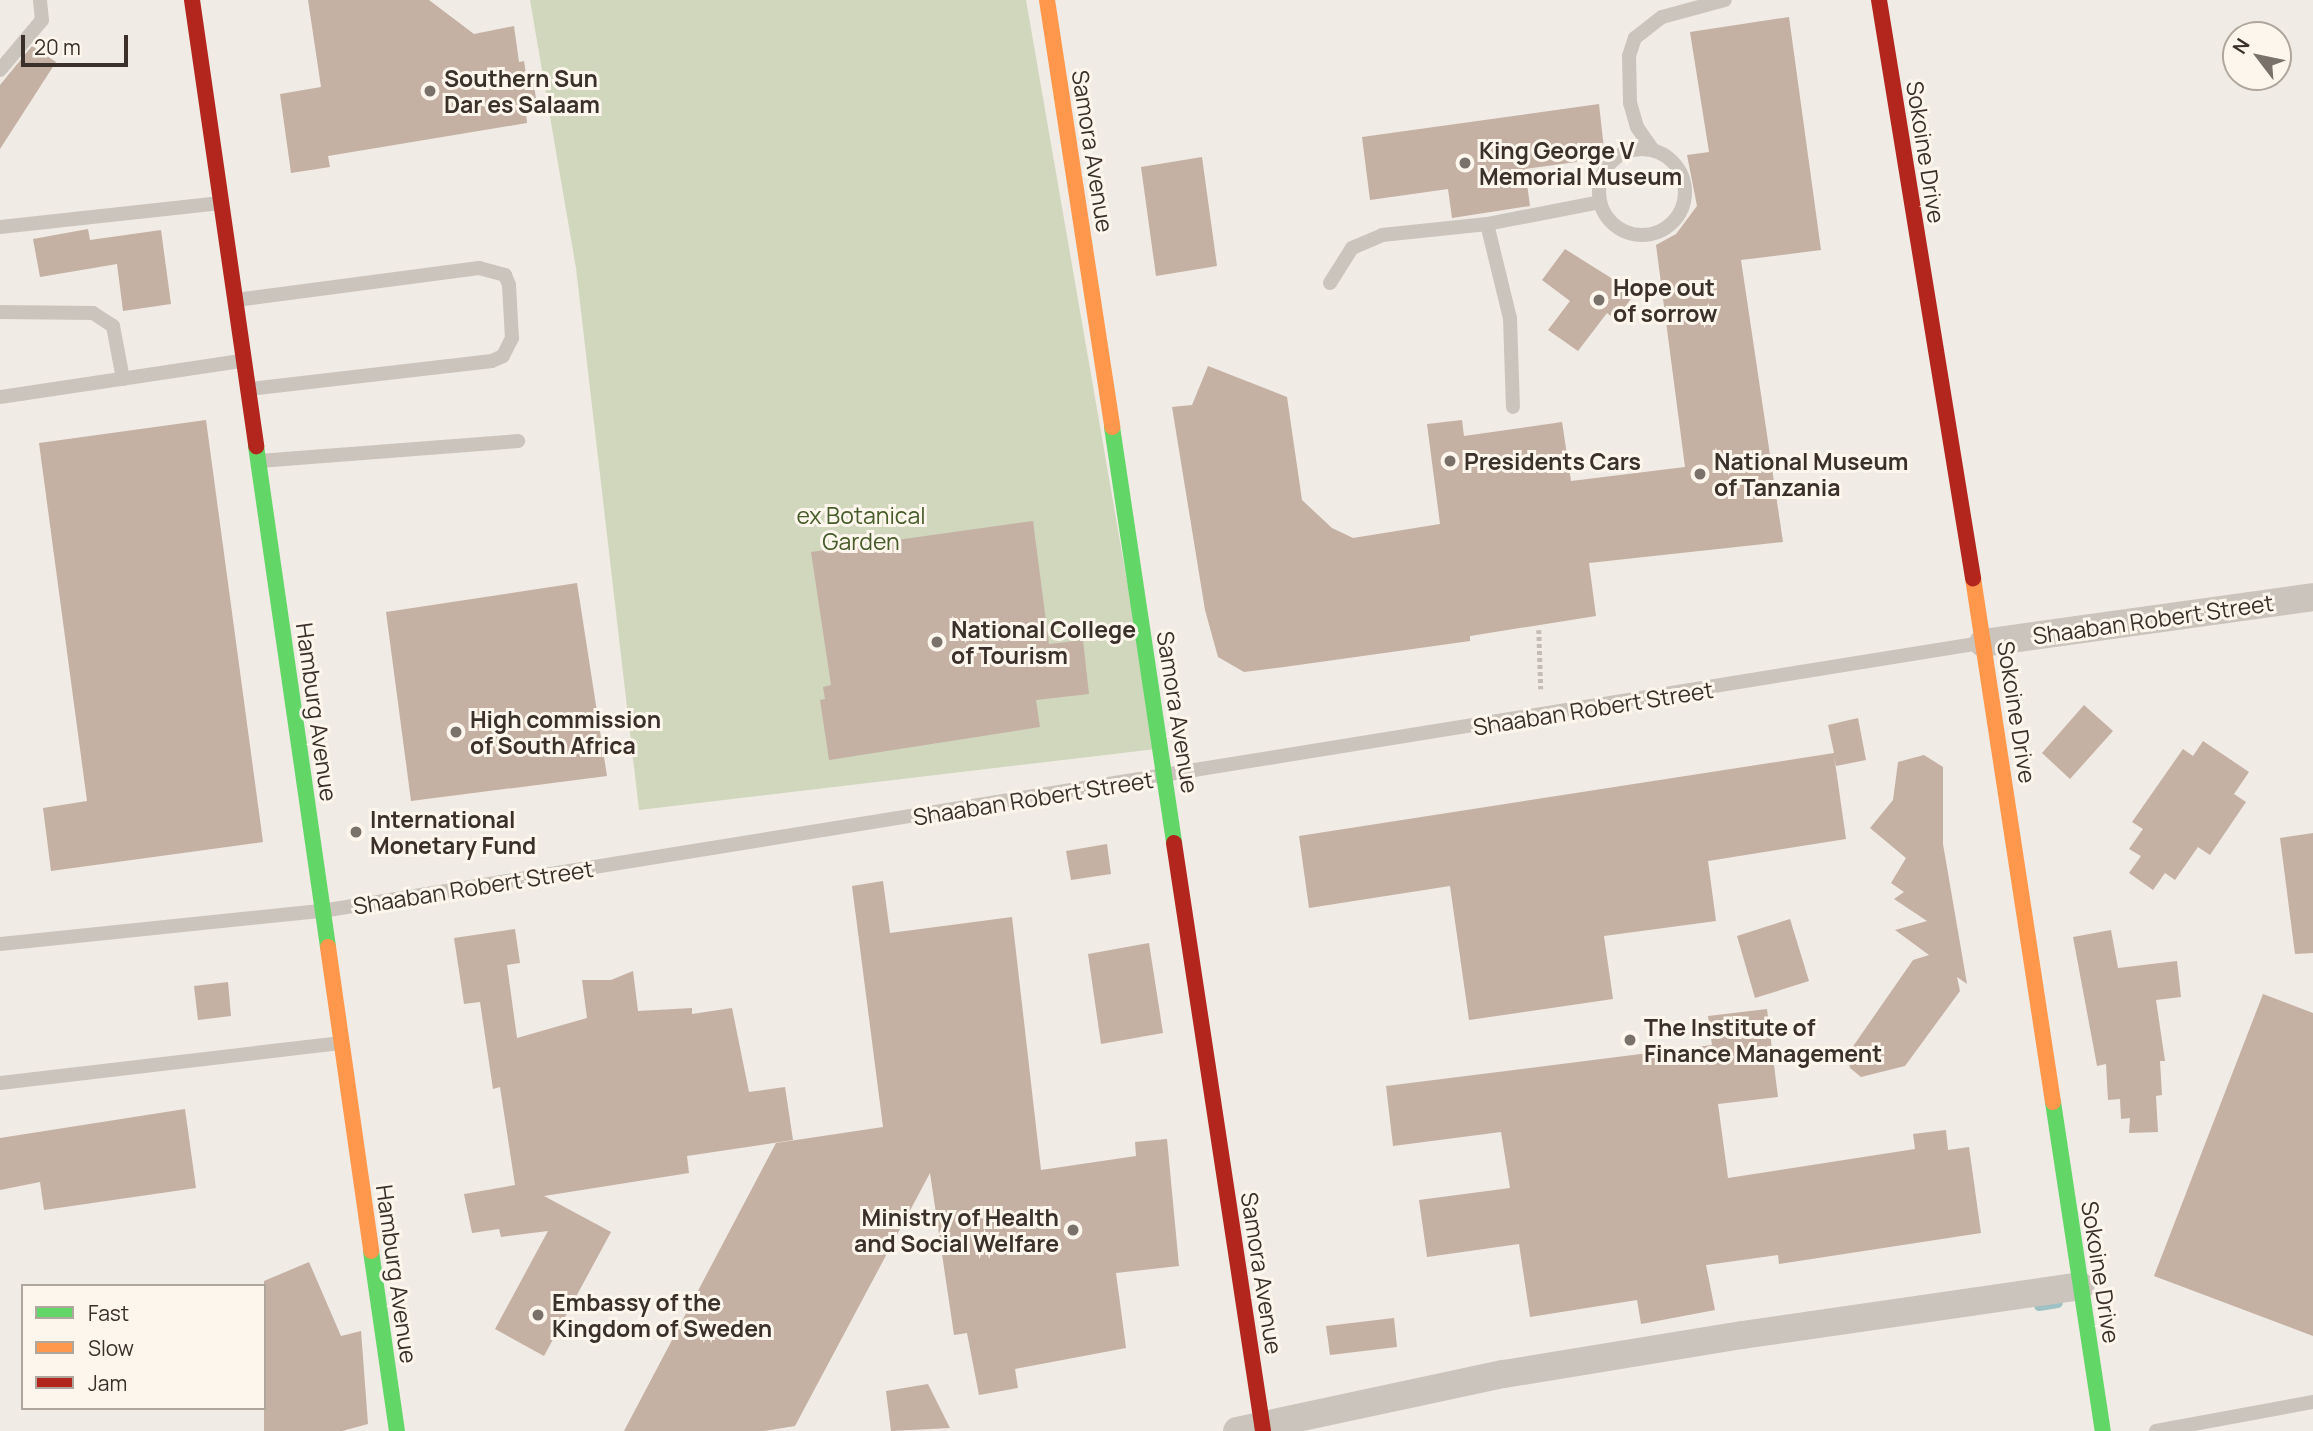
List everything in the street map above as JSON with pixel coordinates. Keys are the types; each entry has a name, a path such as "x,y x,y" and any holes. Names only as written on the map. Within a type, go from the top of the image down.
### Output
{"street":[{"name":"Hamburg Avenue","path":"192,0 397,1431"},
{"name":"Samora Avenue","path":"1047,0 1164,777 1254,1430"},
{"name":"Sokoine Drive","path":"1878,0 1983,643 2103,1431"},
{"name":"Shaaban Robert Street","path":"1983,643 2313,597"},
{"path":"1254,1430 1504,1374 2080,1286"}],"lane":[{"path":"0,70 41,20 40,0"},
{"path":"1653,150 1637,127 1630,103 1629,56 1635,38 1662,17 1725,0"},
{"path":"1633,150 1653,150 1666,156 1684,179 1686,194 1675,221 1663,230 1634,235 1609,221 1600,202 1601,181 1615,159 1633,150"},
{"path":"1330,283 1352,248 1368,240 1487,224 1600,202"},
{"path":"0,226 221,203"},
{"path":"1487,224 1510,318 1513,407"},
{"path":"234,300 479,268 505,275 509,285 512,338 503,356 492,361 247,390"},
{"path":"0,312 93,313 113,326 123,379"},
{"path":"0,397 243,360"},
{"path":"258,461 518,441"},
{"name":"Shaaban Robert Street","path":"0,944 322,911 1550,716 1983,643"},
{"path":"0,1083 341,1043"},
{"path":"2156,1431 2313,1402"}],"path":[{"path":"1539,630 1541,694 1550,716"}],"green space":[{"name":"ex Botanical Garden","path":"530,0 1026,0 1156,749 639,810 576,268"}],"building":[{"name":"Southern Sun Dar es Salaam","path":"308,0 429,0 474,34 514,26 519,62 524,61 526,74 532,73 538,111 526,113 527,123 328,156 330,167 291,173 280,94 321,87"},
{"name":"National Museum of Tanzania","path":"1789,17 1821,250 1741,260 1783,542 1589,563 1596,616 1470,636 1470,641 1244,672 1218,657 1205,610 1172,407 1192,405 1208,366 1287,397 1302,500 1332,528 1353,538 1440,524 1427,424 1462,420 1464,436 1562,422 1571,481 1685,467 1656,245 1676,234 1697,206 1687,155 1709,152 1690,32"},
{"path":"32,46 56,62 0,149 0,85"},
{"name":"King George V Memorial Museum","path":"1599,104 1605,158 1525,169 1530,206 1452,218 1448,189 1370,200 1362,137"},
{"path":"1202,157 1217,266 1156,276 1141,167"},
{"path":"88,229 90,240 161,230 171,304 123,311 117,264 40,277 33,239"},
{"name":"Hope out of sorrow","path":"1565,249 1635,293 1616,320 1607,313 1578,351 1548,330 1570,301 1542,280"},
{"path":"206,420 263,842 51,871 43,808 87,801 39,443"},
{"name":"National College of Tourism","path":"1033,521 1049,644 1083,640 1089,694 1036,700 1040,727 829,760 820,700 825,699 823,687 831,685 811,552"},
{"path":"577,583 607,776 411,801 386,612"},
{"path":"2084,705 2113,731 2070,779 2042,753"},
{"path":"1858,718 1866,760 1836,766 1834,755 1846,839 1708,861 1716,921 1604,936 1613,999 1469,1020 1450,886 1309,908 1299,836 1834,753 1828,725"},
{"path":"2203,741 2249,772 2234,794 2246,802 2210,855 2198,847 2175,880 2165,873 2153,890 2129,873 2141,856 2129,849 2143,829 2132,822 2183,749 2193,756"},
{"path":"1924,755 1943,767 1943,844 1967,984 1957,977 1960,991 1905,1066 1861,1077 1850,1068 1847,1055 1913,960 1929,955 1895,930 1927,921 1894,899 1904,892 1891,883 1906,858 1870,828 1893,800 1898,762"},
{"path":"2313,833 2313,953 2295,954 2280,838"},
{"path":"1107,844 1111,874 1071,880 1066,851"},
{"path":"883,881 890,933 1012,917 1041,1170 1136,1156 1135,1142 1167,1139 1179,1266 1116,1273 1126,1348 1015,1369 1018,1388 979,1395 967,1333 954,1335 930,1173 795,1426 764,1431 624,1431 776,1143 883,1127 852,886"},
{"path":"1790,919 1809,981 1755,998 1737,936"},
{"path":"515,929 520,963 507,965 517,1038 587,1018 582,980 611,980 633,971 638,1011 692,1008 692,1014 732,1008 749,1092 785,1087 793,1140 687,1156 689,1173 544,1196 611,1232 544,1356 495,1329 548,1231 501,1237 499,1229 472,1233 464,1194 515,1185 500,1087 493,1089 480,1002 464,1004 454,938"},
{"path":"2111,930 2118,968 2177,961 2181,997 2156,1000 2165,1061 2160,1061 2162,1095 2156,1096 2158,1132 2129,1133 2130,1118 2121,1119 2120,1099 2108,1100 2106,1064 2097,1066 2073,937"},
{"path":"1149,943 1163,1033 1101,1044 1088,954"},
{"path":"228,982 231,1016 198,1020 194,986"},
{"path":"2263,994 2313,1013 2313,1336 2154,1276"},
{"path":"1767,1009 1778,1097 1718,1104 1728,1178 1915,1149 1913,1134 1946,1130 1948,1150 1969,1147 1981,1233 1779,1264 1778,1255 1706,1265 1715,1310 1641,1324 1637,1300 1530,1317 1519,1244 1427,1257 1419,1200 1510,1188 1501,1132 1393,1146 1386,1086 1712,1045 1708,1016"},
{"path":"185,1109 196,1188 44,1210 40,1182 0,1190 0,1138"},
{"path":"309,1262 341,1336 361,1331 368,1424 342,1431 264,1431 264,1281"},
{"path":"1394,1318 1397,1347 1330,1355 1326,1326"},
{"path":"928,1384 950,1428 891,1431 886,1391"}],"waterway":[{"path":"2039,1306 2058,1303"}],"traffic: fast":[{"path":"1112,427 1174,843"},
{"path":"256,446 328,947"},
{"path":"2053,1102 2103,1431"},
{"path":"371,1251 397,1431"}],"traffic: slow":[{"path":"1047,0 1112,427"},
{"path":"1973,578 2053,1102"},
{"path":"328,947 371,1251"}],"traffic: jam":[{"path":"192,0 256,446"},
{"path":"1879,0 1973,578"},
{"path":"1174,843 1263,1431"}],"place":[{"name":"Southern Sun Dar es Salaam","path":"430,91"},
{"name":"King George V Memorial Museum","path":"1465,163"},
{"name":"Hope out of sorrow","path":"1599,300"},
{"name":"Presidents Cars","path":"1450,461"},
{"name":"National Museum of Tanzania","path":"1700,474"},
{"name":"National College of Tourism","path":"937,642"},
{"name":"High commission of South Africa","path":"456,732"},
{"name":"International Monetary Fund","path":"356,832"},
{"name":"The Institute of Finance Management","path":"1630,1040"},
{"name":"Ministry of Health and Social Welfare","path":"1073,1230"},
{"name":"Embassy of the Kingdom of Sweden","path":"538,1315"}]}
